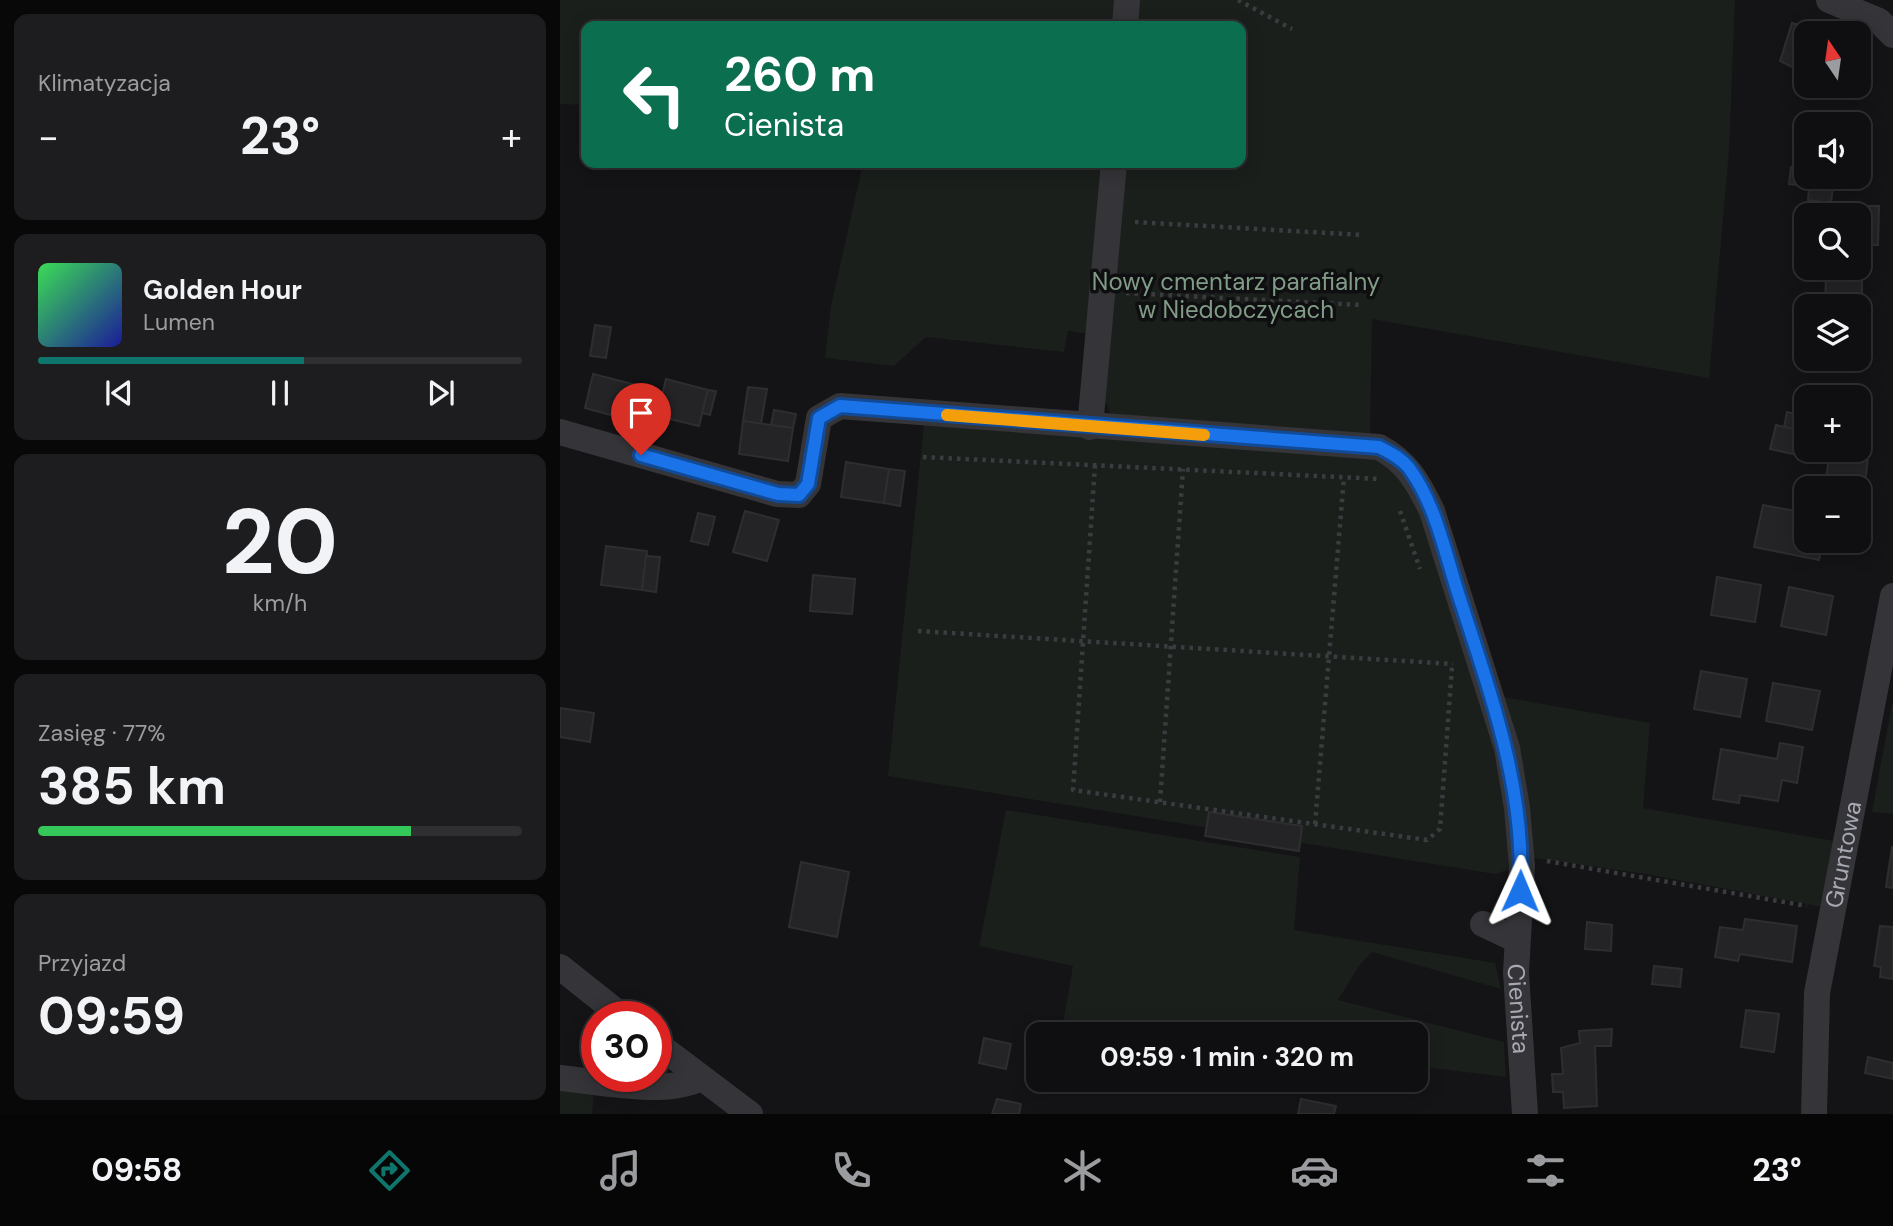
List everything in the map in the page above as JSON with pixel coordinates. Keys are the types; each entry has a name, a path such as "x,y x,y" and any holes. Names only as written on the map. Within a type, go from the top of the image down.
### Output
{"street":[{"path":"1125,21 1127,0"},
{"path":"1829,0 1879,21 1893,35"},
{"path":"1090,427 1114,168"},
{"name":"Cienista","path":"560,432 778,494 799,495 808,484 819,418 840,406 1379,447 1398,457 1407,466 1432,511 1507,748 1517,808 1521,861 1517,940 1524,1114"},
{"name":"Gruntowa","path":"1814,1114 1817,993 1893,596"},
{"path":"1483,924 1517,940"},
{"path":"560,967 603,1001"},
{"path":"672,1055 750,1114"},
{"path":"560,1078 664,1087 685,1086 701,1078"}],"path":[{"path":"1238,0 1292,29"},
{"path":"1109,220 1363,235"},
{"path":"1104,292 1362,305"},
{"path":"923,457 1381,479 1392,486"},
{"path":"1095,465 1073,790 1427,840 1440,830 1452,664 1448,651"},
{"path":"1160,802 1183,469"},
{"path":"1315,824 1344,477"},
{"path":"1396,499 1422,575"},
{"path":"918,631 1452,664"},
{"path":"1521,861 1832,911"}],"green space":[{"name":"Nowy cmentarz parafialny w Niedobczycach","path":"560,0 1735,0 1729,151 1709,378 1372,319 1370,435 1114,422 1105,401 1090,334 1068,331 1064,352 926,337 894,366 825,358 831,306 862,168 1246,168 1246,21 581,21 581,105 560,104"},
{"path":"924,424 1378,457 1409,481 1496,747 1514,868 1495,874 888,776"},
{"path":"1503,697 1650,723 1643,808 1835,841 1823,907 1646,874 1534,858"},
{"path":"1893,703 1893,814 1872,812"},
{"path":"1006,810 1300,857 1294,930 1495,963 1501,989 1372,952 1359,966 1338,1000 1425,1022 1063,1022 1073,966 979,946"},
{"path":"1428,1023 1504,1042 1506,1077 1428,1067"},
{"path":"560,1088 594,1092 592,1114 560,1114"}],"building":[{"path":"1792,23 1794,24 1794,68 1780,61"},
{"path":"1791,167 1794,167 1794,184 1789,184"},
{"path":"1809,189 1833,189 1831,203 1808,200"},
{"path":"1871,206 1879,206 1878,245 1871,245"},
{"path":"1826,280 1862,280 1862,294 1825,294"},
{"path":"595,325 611,327 606,358 590,356"},
{"path":"593,374 640,386 635,405 626,403 622,418 585,408"},
{"path":"666,379 708,390 699,426 657,416"},
{"path":"748,387 767,389 761,424 743,421"},
{"path":"708,390 716,391 710,415 702,413"},
{"path":"774,410 796,414 793,428 771,425"},
{"path":"1787,412 1794,413 1794,429 1784,427"},
{"path":"743,421 793,428 788,461 739,454"},
{"path":"1776,425 1794,429 1794,454 1770,449"},
{"path":"846,462 889,469 884,503 841,497"},
{"path":"1828,462 1867,462 1866,476 1826,476"},
{"path":"889,469 905,471 900,506 884,503"},
{"path":"1763,505 1794,511 1794,553 1820,553 1819,560 1754,547"},
{"path":"745,511 779,520 767,561 733,552"},
{"path":"698,513 715,517 708,545 691,541"},
{"path":"606,546 647,551 642,590 601,585"},
{"path":"646,556 660,557 656,592 642,590"},
{"path":"813,575 855,579 852,614 810,611"},
{"path":"1717,577 1761,585 1755,622 1711,615"},
{"path":"1789,587 1833,596 1826,635 1781,626"},
{"path":"1701,671 1747,679 1740,717 1694,709"},
{"path":"1773,683 1820,691 1812,730 1766,721"},
{"path":"560,708 594,713 590,742 560,737"},
{"path":"1780,743 1803,747 1797,783 1782,780 1778,801 1740,795 1739,803 1713,799 1721,749 1777,759"},
{"path":"1209,812 1302,826 1299,851 1205,836"},
{"path":"1893,847 1893,888 1886,887"},
{"path":"801,862 849,872 837,937 789,927"},
{"path":"1745,919 1797,926 1792,962 1740,954 1738,961 1715,957 1720,927 1743,930"},
{"path":"1587,922 1612,925 1611,951 1585,949"},
{"path":"1880,926 1893,927 1893,979 1880,977 1881,967 1874,966"},
{"path":"1654,966 1682,969 1680,987 1652,984"},
{"path":"1746,1010 1779,1014 1774,1052 1741,1047"},
{"path":"1612,1029 1611,1046 1595,1046 1597,1106 1564,1108 1563,1092 1553,1092 1552,1074 1563,1074 1561,1048 1580,1043 1579,1031"},
{"path":"984,1038 1011,1044 1006,1069 979,1063"},
{"path":"1868,1057 1893,1063 1893,1079 1865,1073"},
{"path":"997,1099 1021,1104 1019,1114 992,1114"},
{"path":"1301,1099 1336,1106 1334,1114 1298,1114"}],"slow traffic":[{"path":"947,415 1204,435"}],"route":[{"path":"641,455 778,494 799,495 808,484 819,418 840,406 1379,447 1398,457 1420,485 1432,511 1474,643 1507,748 1517,808 1520,891"}]}
